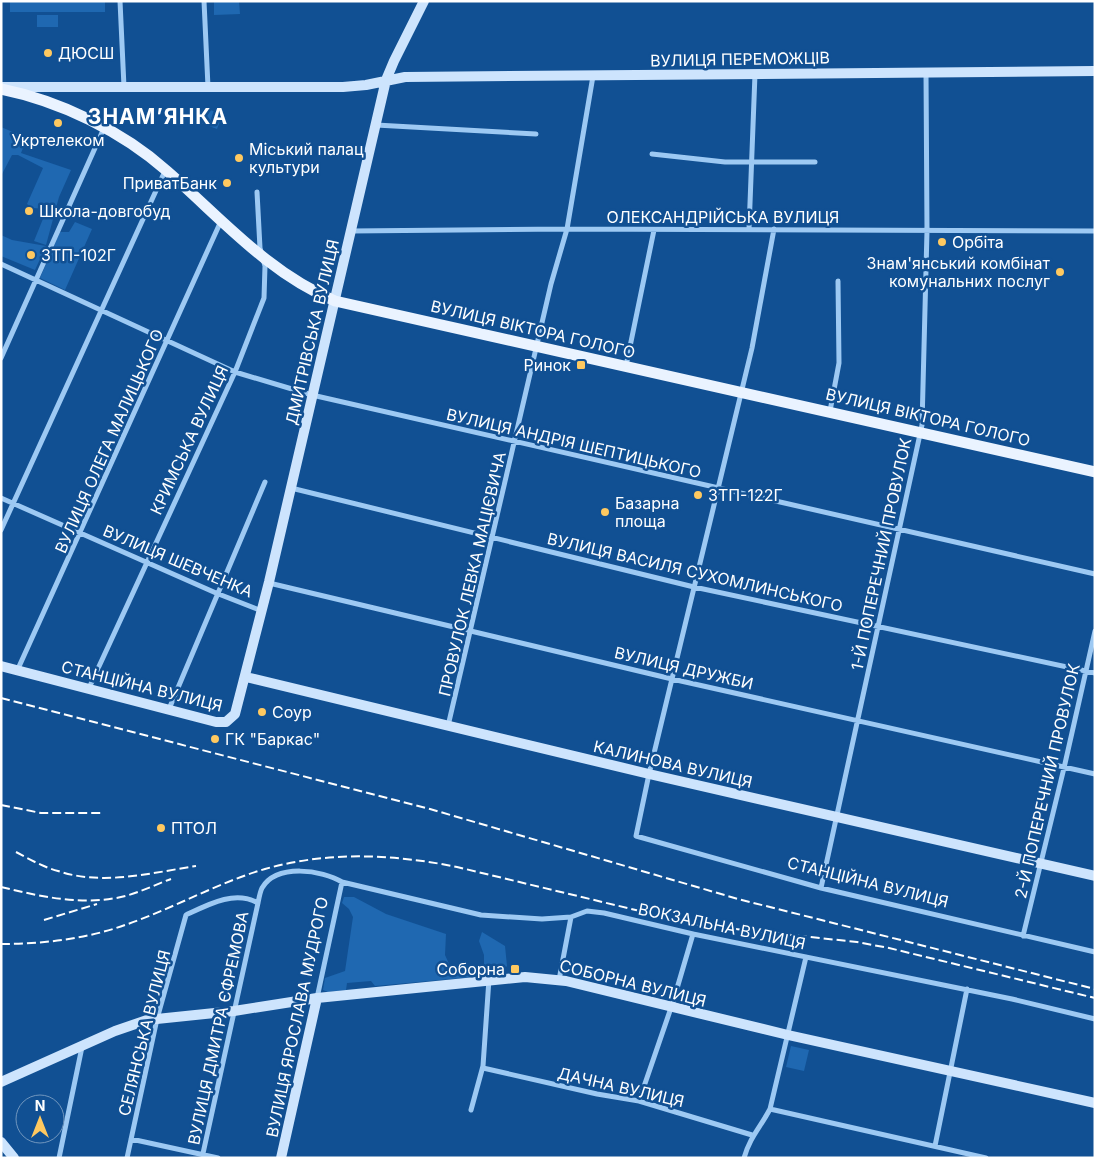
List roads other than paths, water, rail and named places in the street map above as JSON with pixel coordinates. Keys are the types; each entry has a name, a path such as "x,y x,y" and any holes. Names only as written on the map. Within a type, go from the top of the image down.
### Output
{"main road":[{"name":"ВУЛИЦЯ ВІКТОРА ГОЛОГО","path":"1,88 53,105 104,128 166,170 263,259 297,282 335,301 1095,472"}],"street":[{"path":"120,1 124,87"},
{"path":"204,1 208,87"},
{"name":"ДМИТРІВСЬКА ВУЛИЦЯ","path":"246,676 386,80 424,1"},
{"name":"ВУЛИЦЯ ПЕРЕМОЖЦІВ","path":"1,88 342,87 366,86 405,77 1095,71"},
{"name":"1-Й ПОПЕРЕЧНИЙ ПРОВУЛОК","path":"822,888 856,721 879,626 921,432 925,352 927,231 926,72"},
{"path":"749,229 755,74"},
{"name":"ПРОВУЛОК ЛЕВКА МАЦІЄВИЧА","path":"448,726 472,631 537,346 567,228 593,75"},
{"path":"53,105 48,102 46,95 50,89 55,87"},
{"path":"376,124 536,134"},
{"path":"1,358 104,128"},
{"path":"652,154 725,162 815,162"},
{"path":"1,530 166,170"},
{"name":"КРИМСЬКА ВУЛИЦЯ","path":"89,688 235,372 264,298 265,266 260,248 257,192"},
{"name":"ВУЛИЦЯ ОЛЕГА МАЛИЦЬКОГО","path":"17,671 221,221"},
{"name":"ОЛЕКСАНДРІЙСЬКА ВУЛИЦЯ","path":"351,232 567,228 654,230 1095,231"},
{"path":"649,774 752,348 774,229"},
{"path":"626,366 654,230"},
{"name":"ВУЛИЦЯ АНДРІЯ ШЕПТИЦЬКОГО","path":"1,264 235,372 312,396 1095,574"},
{"path":"830,412 839,363 838,282"},
{"path":"169,709 264,482"},
{"name":"ВУЛИЦЯ ВАСИЛЯ СУХОМЛИНСЬКОГО","path":"290,488 694,587 1095,673"},
{"name":"ВУЛИЦЯ ШЕВЧЕНКА","path":"1,498 146,563 262,611"},
{"name":"ВУЛИЦЯ ДРУЖБИ","path":"269,582 672,680 1095,774"},
{"name":"2-Й ПОПЕРЕЧНИЙ ПРОВУЛОК","path":"1022,936 1064,768 1095,631"},
{"name":"СТАНЦІЙНА ВУЛИЦЯ","path":"1,666 216,722 226,722 235,714 246,676"},
{"name":"КАЛИНОВА ВУЛИЦЯ","path":"246,676 649,774 1095,876"},
{"name":"СТАНЦІЙНА ВУЛИЦЯ","path":"649,774 636,836 822,888 1095,952"},
{"name":"ВУЛИЦЯ ДМИТРА ЄФРЕМОВА","path":"202,1156 262,888 279,874 312,872 335,878 342,882"},
{"name":"ВОКЗАЛЬНА ВУЛИЦЯ","path":"342,882 482,915 542,919 572,916 586,911 604,913 693,934 967,989 1095,1020"},
{"name":"ВУЛИЦЯ ЯРОСЛАВА МУДРОГО","path":"282,1158 342,882"},
{"name":"СЕЛЯНСЬКА ВУЛИЦЯ","path":"127,1158 157,1019 186,915 233,897 246,896 258,903"},
{"path":"559,980 572,916"},
{"path":"639,1101 671,1008 693,934"},
{"path":"744,1158 752,1135 760,1127 770,1109 806,957"},
{"name":"СОБОРНА ВУЛИЦЯ","path":"1,1082 128,1026 157,1019 234,1011 317,998 489,979 525,977 559,980 788,1035 1095,1103"},
{"path":"471,1110 483,1068 489,979"},
{"path":"935,1146 967,989"},
{"path":"59,1158 82,1046"},
{"name":"ДАЧНА ВУЛИЦЯ","path":"483,1068 596,1094 639,1101 752,1135"},
{"path":"770,1109 986,1158"},
{"path":"131,1139 218,1158"},
{"path":"1,1142 14,1158"}],"railway":[{"path":"1,698 430,809 738,899 1095,989"},
{"path":"1,805 41,813 102,813"},
{"path":"16,852 52,869 92,878 127,877 196,866"},
{"path":"1,944 64,940 110,930 143,919 247,875 289,863 337,857 385,857 457,867 698,925 857,942 889,948 1095,998"},
{"path":"1,887 30,894 72,900 101,900 130,895 171,879"},
{"path":"44,920 97,904"}],"place":[{"name":"ДЮСШ","path":"48,53"},
{"name":"Укртелеком","path":"58,123"},
{"name":"Міський палац культури","path":"239,158"},
{"name":"ПриватБанк","path":"227,183"},
{"name":"Школа-довгобуд","path":"29,211"},
{"name":"Орбіта","path":"942,242"},
{"name":"ЗТП-102Г","path":"31,255"},
{"name":"Знам'янський комбінат комунальних послуг","path":"1060,272"},
{"name":"Ринок","path":"581,365"},
{"name":"ЗТП-122Г","path":"698,495"},
{"name":"Базарна площа","path":"605,512"},
{"name":"Соур","path":"262,712"},
{"name":"ГК \"Баркас\"","path":"215,739"},
{"name":"ПТОЛ","path":"161,828"},
{"name":"Соборна","path":"515,969"}],"district":[{"name":"ЗНАМ’ЯНКА","path":"158,117"}]}
